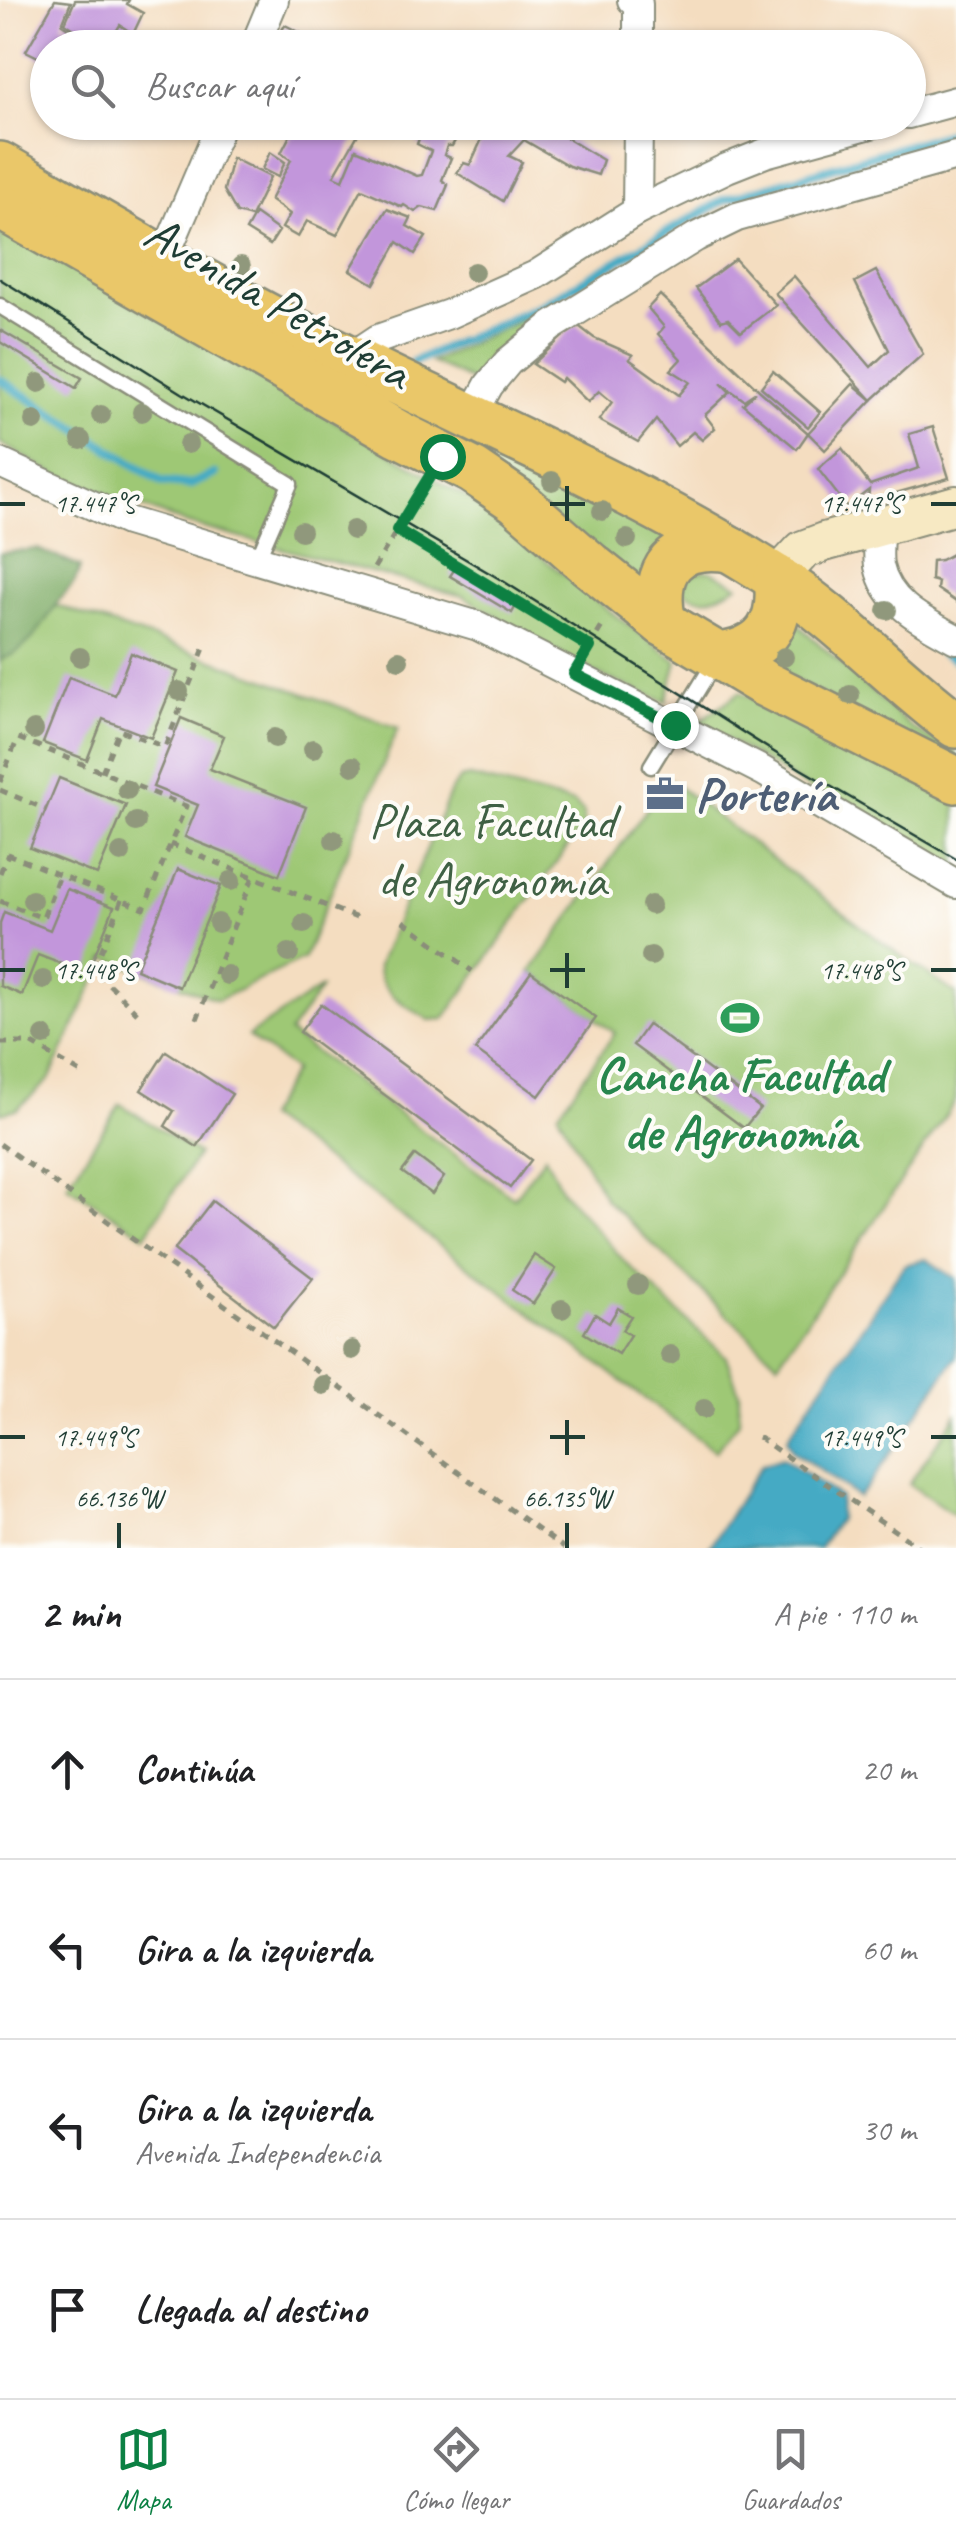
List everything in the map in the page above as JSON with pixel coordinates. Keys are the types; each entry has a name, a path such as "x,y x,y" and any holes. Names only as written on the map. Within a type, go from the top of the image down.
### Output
{"highway":[{"name":"Avenida Petrolera","path":"0,165 163,260 356,362 472,416 730,549 812,603 956,725"},
{"name":"Avenida Petrolera","path":"0,206 399,434 473,471 518,501 663,623 765,684 956,780"},
{"path":"663,623 659,588 674,560 704,547 730,549"},
{"path":"718,656 738,654 765,637 777,612 777,578"}],"main road":[{"path":"777,578 803,550 956,505"}],"street":[{"path":"262,30 274,0"},
{"path":"632,0 638,4 638,30"},
{"path":"926,109 956,101"},
{"path":"163,260 214,140"},
{"path":"637,211 638,140"},
{"path":"356,362 366,346 378,339 449,314 536,275 637,211 727,168 812,140"},
{"path":"472,416 508,362 552,326 696,237 738,217 956,156"},
{"path":"0,463 126,521 478,626 763,770 956,884"},
{"path":"880,526 878,562 883,580 906,611 956,639"}],"lane":[{"path":"0,306 290,484 256,560"},
{"path":"650,766 718,656"}],"path":[{"path":"360,592 442,456"},
{"path":"397,530 590,647"},
{"path":"574,674 611,612"},
{"path":"102,772 120,730 165,747 206,643"},
{"path":"0,782 18,738 186,806 144,909 0,851"},
{"path":"0,790 46,809"},
{"path":"170,844 362,920"},
{"path":"0,873 8,854"},
{"path":"0,901 43,918 59,875"},
{"path":"197,1019 254,877"},
{"path":"122,900 94,969 139,1015"},
{"path":"403,920 472,972"},
{"path":"0,1043 31,1043 84,1075"},
{"path":"0,1144 564,1548"},
{"path":"758,1438 920,1548"}],"green space":[{"path":"0,227 468,498 677,661 666,702 587,670 463,596 188,524 57,475 0,443"},
{"path":"560,302 496,355 472,381 431,362"},
{"path":"413,417 463,428 676,538 640,583"},
{"path":"37,549 80,567 72,586 32,638 0,660 0,553"},
{"path":"703,570 738,585 710,598 681,590 688,576"},
{"path":"0,589 155,639 398,728 304,958 218,1000 106,958 49,1080 17,1109 0,1113"},
{"path":"794,621 913,729 956,753 956,765 766,666"},
{"path":"740,692 956,800 956,877 698,722"},
{"name":"Plaza Facultad de Agronomía","path":"470,777 573,803 583,812 584,824 444,1019 429,1020 388,991 378,965 452,789 460,779"},
{"path":"668,779 956,994 956,1100 778,1363 606,1200 558,1113 615,1033 531,972"},
{"path":"322,987 289,1033 514,1198 545,1156 563,1192 627,1264 726,1357 739,1392 739,1421 715,1451 266,1118 294,1070 248,1036"},
{"path":"120,1104 198,1154 145,1236 67,1185"},
{"path":"956,1415 956,1516 909,1484"}],"water":[{"path":"926,1259 956,1279 956,1357 858,1497 793,1451 787,1438 904,1265"},
{"path":"783,1458 840,1497 839,1519 819,1548 709,1548 761,1465"}],"building":[{"path":"55,0 71,2 62,24 71,30 38,30"},
{"path":"75,0 129,0 127,4 143,13 135,30 120,25 117,30 76,30 65,23"},
{"path":"288,140 355,140 334,176 343,180 356,149 417,176 422,175 431,151 417,144 418,140 456,140 447,146 444,155 451,158 442,180 448,185 437,211 422,207 415,212 362,189 337,235 307,221 298,237 282,228 290,214 270,200 291,160 281,153"},
{"path":"524,140 509,156 522,162 503,201 457,173 464,163 470,165 481,141"},
{"path":"524,140 570,140 603,160 598,175 569,166"},
{"path":"270,152 285,162 278,177 262,169"},
{"path":"232,158 270,177 251,217 237,213 224,190"},
{"path":"387,209 411,218 407,226 426,237 415,254 398,242 374,284 350,270"},
{"path":"255,214 279,231 270,245 246,230"},
{"path":"735,259 776,305 741,332 728,319 721,321 696,288"},
{"path":"876,271 923,354 872,400 775,293 794,276 871,367 889,350 855,282"},
{"path":"660,295 808,433 797,449 743,404 756,392 744,400 721,383 730,392 705,415 715,428 702,440 693,432 677,446 656,420 638,442 599,420 612,402 599,391 588,402 563,378 560,382 533,364 576,324 594,338 633,355 629,359 679,395 690,382 671,370 681,359 658,334 664,327 648,308"},
{"path":"0,330 82,378 76,388 0,342"},
{"path":"773,371 820,412 808,427 761,387"},
{"path":"853,384 872,400 825,450 808,433"},
{"path":"933,427 949,478 868,501 869,490 847,507 818,469 842,448 870,485 919,468 909,434"},
{"path":"956,552 956,602 937,589 938,582 931,580 932,561"},
{"path":"456,567 517,604 512,613 450,576"},
{"path":"131,653 178,672 151,738 103,719 87,760 43,743 69,677 115,695"},
{"path":"181,718 224,736 210,769 306,807 279,875 185,837 198,805 153,787"},
{"path":"59,778 126,805 97,875 30,848"},
{"path":"178,869 221,886 179,987 136,969"},
{"path":"67,889 114,907 87,974 38,955 22,995 0,986 0,923 4,912 50,930"},
{"path":"531,972 596,1018 539,1096 475,1050"},
{"path":"321,1004 531,1160 510,1188 300,1032"},
{"path":"648,1024 760,1108 744,1128 633,1045"},
{"path":"166,1051 232,1094 197,1147 165,1126 174,1111 141,1090"},
{"path":"415,1155 444,1177 432,1194 402,1172"},
{"path":"212,1201 313,1278 274,1327 174,1250"},
{"path":"534,1255 556,1269 533,1304 512,1290"},
{"path":"618,1308 631,1316 622,1330 630,1335 618,1354 584,1333 595,1314 609,1323"}],"waterway":[{"path":"926,140 956,131"},
{"path":"413,362 541,305 724,200 926,140"},
{"path":"0,380 162,482 190,485 215,474"},
{"path":"941,652 956,660"}],"tram line":[{"path":"0,279 182,393 503,581 801,769 956,859"}],"place":[{"name":"Portería","path":"665,794"},
{"name":"Cancha Facultad de Agronomía","path":"740,1018"}],"route":[{"path":"442,456 397,530 590,647 574,674 675,725"}]}
